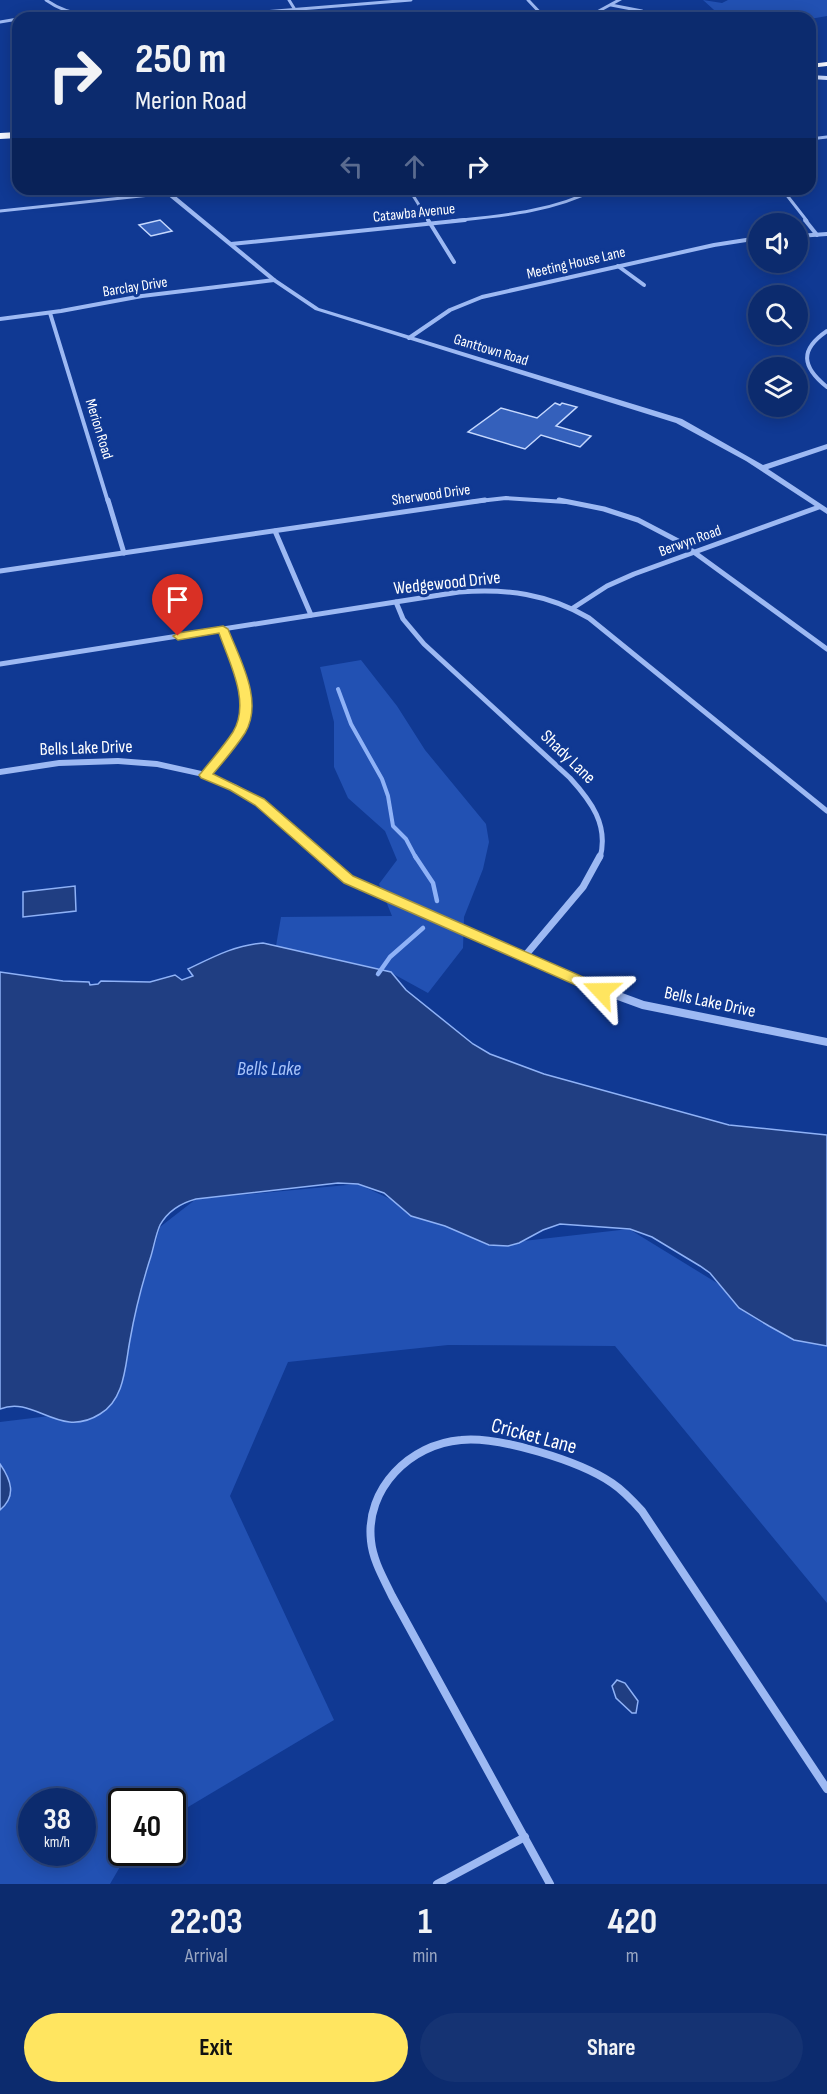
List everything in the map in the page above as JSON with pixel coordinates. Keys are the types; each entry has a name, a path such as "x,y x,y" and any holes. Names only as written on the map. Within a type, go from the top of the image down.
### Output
{"street":[{"path":"46,0 54,7 73,12"},
{"path":"289,0 297,12"},
{"path":"260,12 411,0"},
{"path":"528,0 539,12"},
{"path":"596,12 620,0"},
{"path":"611,4 643,12"},
{"path":"59,12 65,11"},
{"path":"0,211 133,195"},
{"name":"Ganttown Road","path":"171,195 273,280 316,309 679,421 763,468 827,512"},
{"path":"414,195 454,262"},
{"name":"Catawba Avenue","path":"231,244 506,215 573,201 590,195"},
{"path":"787,195 817,234"},
{"path":"808,235 827,234"},
{"name":"Meeting House Lane","path":"409,338 443,314 466,302 618,266 748,239"},
{"path":"618,266 644,285"},
{"name":"Barclay Drive","path":"0,319 50,313 132,298 273,280"},
{"name":"Merion Road","path":"50,313 124,553"},
{"path":"827,331 814,340 807,350 805,360 812,375 827,387"},
{"path":"763,468 827,446"},
{"name":"Sherwood Drive","path":"0,572 477,501 540,499 588,505 638,520 665,532 827,649"},
{"name":"Berwyn Road","path":"573,608 616,581 819,507"},
{"path":"275,531 311,615"},
{"name":"Wedgewood Drive","path":"0,664 467,591 498,589 536,594 573,608 597,624 827,811"},
{"name":"Shady Lane","path":"396,602 403,619 430,650 570,778 590,799 600,819 603,842 598,865 589,881 524,957"},
{"path":"206,775 236,738 246,711 244,689 223,629"},
{"name":"Bells Lake Drive","path":"0,772 59,763 118,761 157,764 206,775 260,802 349,879 601,991 642,1005 827,1042"},
{"name":"Cricket Lane","path":"550,1884 400,1609 372,1550 370,1530 372,1516 386,1482 417,1454 449,1441 476,1439 526,1450 592,1471 626,1491 642,1511 827,1790"},
{"path":"437,1884 525,1838"}],"shaded area":[{"path":"703,0 722,3 728,0 827,0 827,16 816,18 816,12 716,12"},
{"path":"361,660 397,706 425,750 486,824 489,842 483,869 464,917 463,948 428,993 386,970 276,946 281,917 392,916 379,884 397,860 385,831 348,798 334,767 334,722 320,667"},
{"path":"358,1184 489,1245 629,1229 818,1345 827,1344 827,1603 615,1346 448,1345 288,1362 230,1496 334,1720 186,1808 186,1788 108,1788 108,1866 120,1866 110,1884 0,1884 0,1422 107,1409 160,1227 196,1199"}],"water":[{"path":"75,886 76,911 23,917 23,892"},
{"name":"Bells Lake","path":"263,943 391,972 406,990 473,1044 490,1054 544,1074 729,1125 827,1135 827,1346 794,1340 769,1326 739,1308 710,1273 700,1266 652,1237 630,1229 560,1224 519,1243 508,1246 489,1245 445,1226 411,1216 384,1193 358,1184 338,1183 196,1199 175,1208 163,1220 157,1232 136,1308 122,1381 115,1400 100,1414 85,1421 60,1420 13,1406 0,1409 0,972 63,981 89,982 90,985 101,981 150,982 175,975 182,980 193,976 188,969 215,956 243,946"},
{"path":"0,1464 9,1482 10,1494 9,1499 0,1510"},
{"path":"617,1680 625,1683 638,1701 636,1713 632,1713 616,1698 612,1686"}],"building":[{"path":"160,220 172,231 151,236 139,225"},
{"path":"555,403 577,407 556,426 591,436 580,447 541,435 525,449 468,432 501,408 537,418"}],"waterway":[{"path":"338,689 351,724 382,779 388,796 393,826 406,839 416,858"},
{"path":"415,856 433,883 437,901"},
{"path":"378,974 390,957 423,928"}],"route":[{"path":"178,636 223,629 244,689 246,716 240,731 206,775 260,802 349,879 601,991"}]}
